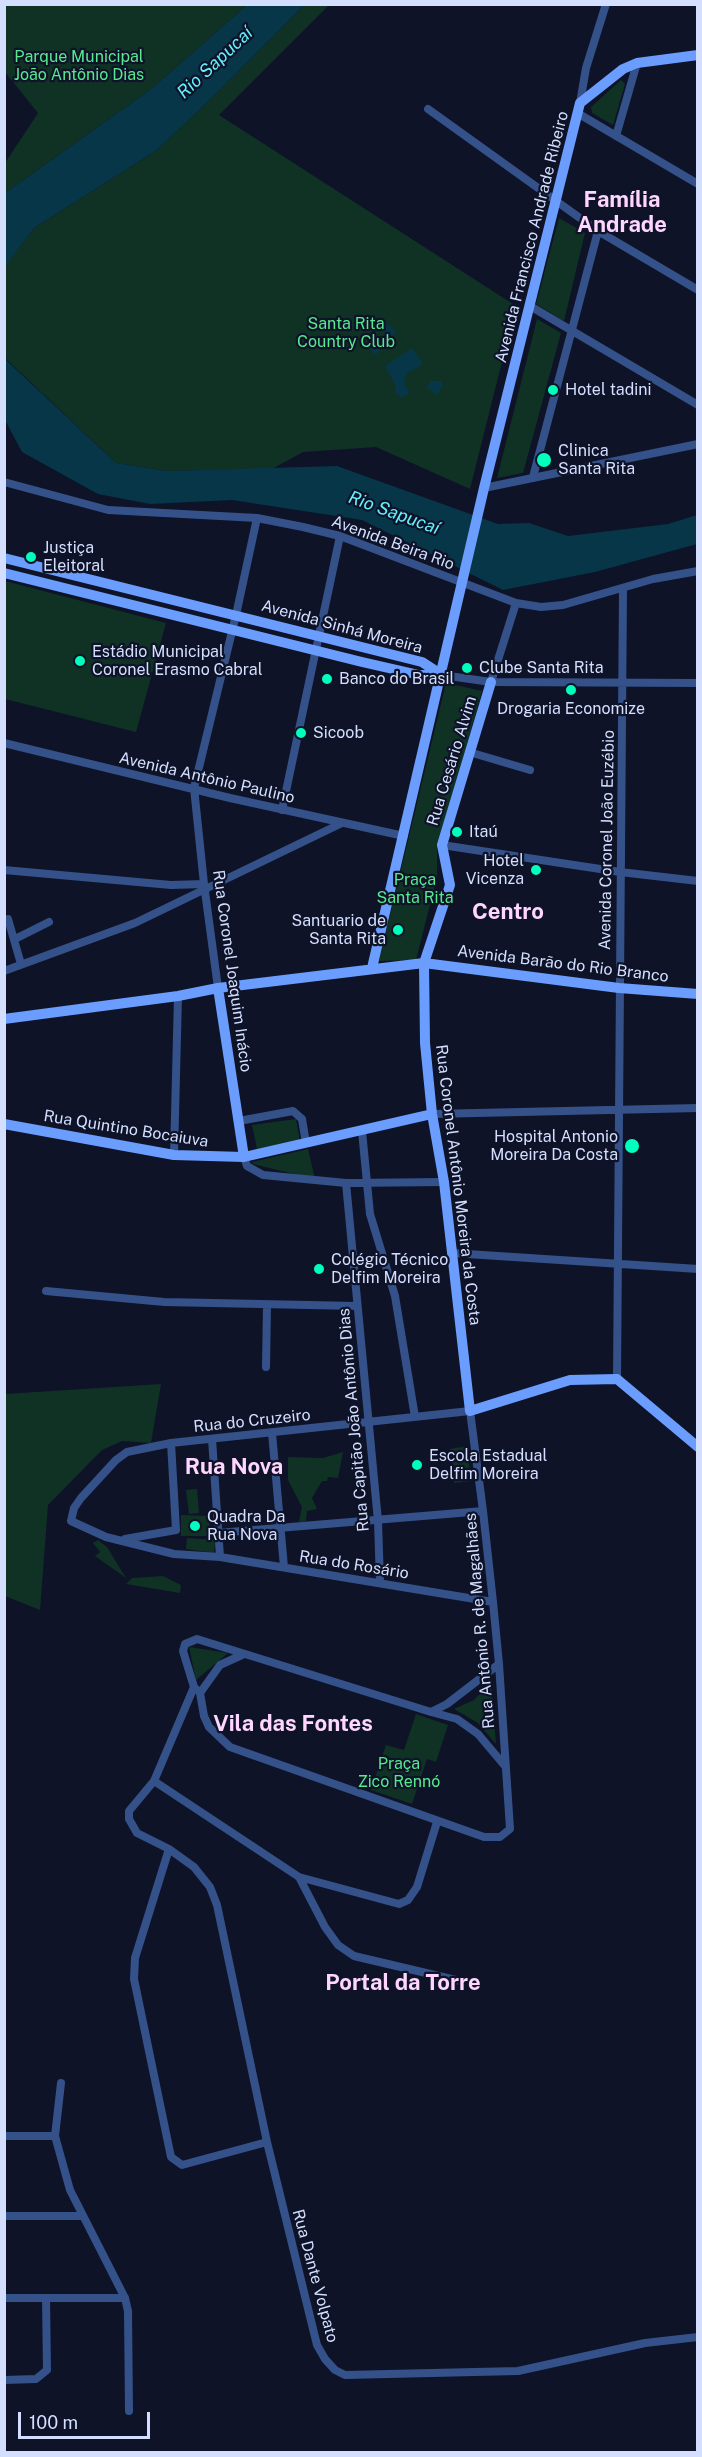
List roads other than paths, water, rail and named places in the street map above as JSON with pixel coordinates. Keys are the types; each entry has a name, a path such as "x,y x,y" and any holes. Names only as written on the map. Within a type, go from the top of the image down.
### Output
{"main road":[{"name":"Avenida Francisco Andrade Ribeiro","path":"372,968 462,592 484,488 580,108 607,79 637,63 698,55"},
{"name":"Avenida Sinhá Moreira","path":"4,558 422,662 442,675"},
{"name":"Avenida Sinhá Moreira","path":"4,573 419,675 442,675"},
{"name":"Rua Cesário Alvim","path":"424,963 450,885 442,845 491,682"},
{"path":"4,1019 178,996 218,988 424,963"},
{"name":"Avenida Barão do Rio Branco","path":"424,963 619,988 698,994"},
{"name":"Rua Coronel Antônio Moreira da Costa","path":"424,963 425,1043 432,1114 444,1182 470,1411"},
{"name":"Rua Coronel Joaquim Inácio","path":"218,988 244,1157"},
{"name":"Rua Quintino Bocaiuva","path":"4,1124 174,1155 244,1157 432,1114"},
{"path":"470,1411 570,1380 617,1379 698,1447"}],"street":[{"path":"603,6 586,68 580,108 616,136 698,184"},
{"path":"616,136 637,63"},
{"path":"428,109 598,231 698,290"},
{"path":"533,477 598,231"},
{"path":"530,306 570,332 698,405"},
{"path":"484,488 698,444"},
{"name":"Avenida Beira Rio","path":"4,482 108,510 257,518 340,536 516,603 541,607 563,605 653,579 698,571"},
{"name":"Rua Coronel Joaquim Inácio","path":"218,988 204,887 194,788 237,615 257,518"},
{"path":"282,810 340,536"},
{"name":"Avenida Coronel João Euzébio","path":"617,1379 623,589"},
{"path":"164,611 167,598"},
{"name":"Rua Cesário Alvim","path":"491,682 516,603"},
{"path":"442,675 491,682 698,683"},
{"name":"Avenida Antônio Paulino","path":"4,743 282,810 404,836"},
{"path":"469,752 530,770"},
{"path":"4,970 135,923 204,887 342,823"},
{"path":"442,845 620,872 698,881"},
{"path":"4,870 204,887"},
{"path":"8,919 21,964"},
{"path":"15,939 49,922"},
{"path":"174,1155 178,996"},
{"path":"432,1114 698,1108"},
{"path":"239,1121 292,1111 302,1119 306,1143"},
{"path":"362,1131 370,1214 395,1296 415,1417"},
{"path":"244,1157 247,1166 263,1175 346,1183 444,1182"},
{"name":"Rua Capitão João Antônio Dias","path":"346,1183 378,1521 380,1583"},
{"path":"452,1253 698,1269"},
{"path":"46,1291 164,1302 357,1306"},
{"path":"266,1367 267,1305"},
{"name":"Rua do Cruzeiro","path":"72,1521 74,1508 81,1498 116,1460 127,1452 171,1443 470,1411"},
{"name":"Rua Antônio R. de Magalhães","path":"437,1822 484,1837 500,1836 510,1829 499,1664 470,1411"},
{"path":"272,1433 284,1567"},
{"path":"212,1439 220,1557"},
{"path":"121,1539 176,1530 171,1443"},
{"path":"218,1533 483,1511"},
{"name":"Rua do Rosário","path":"72,1521 106,1537 174,1554 220,1557 493,1602"},
{"path":"194,1687 154,1781 299,1877 399,1904 408,1900 417,1887 437,1822 402,1806 230,1747 209,1727 204,1716 200,1693 194,1687 183,1651 185,1644 197,1639 457,1719 478,1734 506,1767"},
{"path":"200,1693 220,1665 244,1654"},
{"path":"431,1712 447,1704 499,1664"},
{"name":"Rua Dante Volpato","path":"154,1781 129,1811 129,1819 137,1833 169,1849 194,1867 210,1887 217,1905 267,2142 317,2345 335,2370 345,2375 518,2371 645,2343 698,2337"},
{"path":"169,1849 135,1958 134,1979 171,2157 182,2165 267,2142"},
{"path":"299,1877 325,1927 338,1945 354,1956 460,1981"},
{"path":"61,2083 55,2136 70,2190 125,2298 128,2311 129,2411"},
{"path":"4,2136 55,2136"},
{"path":"4,2216 83,2216"},
{"path":"4,2298 125,2298"},
{"path":"4,2380 36,2379 47,2370 46,2298"}],"water":[{"name":"Rio Sapucaí","path":"247,5 304,5 157,150 34,228 5,266 5,193 150,90"},
{"path":"385,321 396,332 376,355 370,350 384,335 381,326"},
{"path":"412,348 423,364 405,374 405,385 410,392 402,398 396,393 395,384 385,366"},
{"name":"Rio Sapucaí","path":"4,358 116,463 167,471 337,466 498,524 529,523 568,536 668,524 697,515 697,544 595,572 503,590 362,520 232,500 150,504 98,494 22,452 5,420"},
{"path":"430,381 441,381 443,384 437,396 427,387"}],"place":[{"name":"Hotel tadini","path":"553,390"},
{"name":"Clinica Santa Rita","path":"544,460"},
{"name":"Justiça Eleitoral","path":"31,557"},
{"name":"Estádio Municipal Coronel Erasmo Cabral","path":"80,661"},
{"name":"Clube Santa Rita","path":"467,668"},
{"name":"Banco do Brasil","path":"327,679"},
{"name":"Drogaria Economize","path":"571,690"},
{"name":"Sicoob","path":"301,733"},
{"name":"Itaú","path":"457,832"},
{"name":"Hotel Vicenza","path":"536,870"},
{"name":"Santuario de Santa Rita","path":"398,930"},
{"name":"Hospital Antonio Moreira Da Costa","path":"632,1146"},
{"name":"Colégio Técnico Delfim Moreira","path":"319,1269"},
{"name":"Escola Estadual Delfim Moreira","path":"417,1465"},
{"name":"Quadra Da Rua Nova","path":"195,1526"}],"district":[{"name":"Família Andrade","path":"622,212"},
{"name":"Centro","path":"508,912"},
{"name":"Rua Nova","path":"234,1467"},
{"name":"Vila das Fontes","path":"293,1724"},
{"name":"Portal da Torre","path":"403,1983"}],"park label":[{"name":"Parque Municipal João Antônio Dias","path":"79,66"},
{"name":"Santa Rita Country Club","path":"346,333"},
{"name":"Praça Santa Rita","path":"415,889"},
{"name":"Praça Zico Rennó","path":"399,1773"}]}
